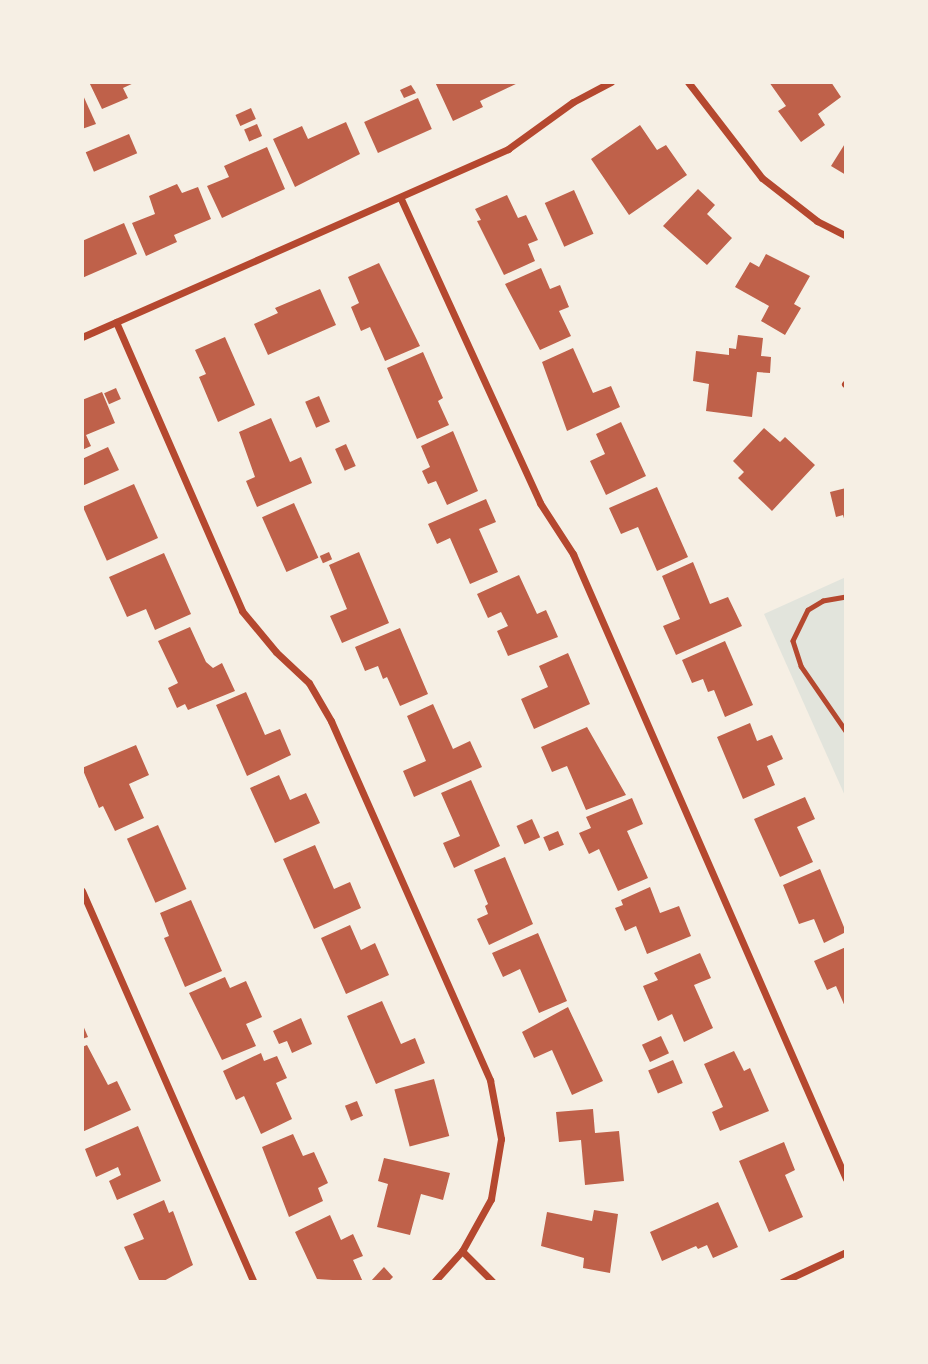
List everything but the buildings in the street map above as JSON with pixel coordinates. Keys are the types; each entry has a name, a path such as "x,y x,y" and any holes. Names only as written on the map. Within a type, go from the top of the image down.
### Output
{"street":[{"path":"82,337 401,199 508,149 573,102 611,82"},
{"path":"688,82 762,178 817,221 846,236"},
{"path":"401,199 540,503 573,554 846,1179"},
{"path":"116,322 242,611 275,652 309,682 331,721 490,1080 501,1139 499,1169 479,1226 462,1251 434,1282"},
{"path":"82,891 254,1282"},
{"path":"462,1251 493,1282"},
{"path":"782,1282 846,1252"}],"path":[{"path":"846,597 822,601 808,610 793,641 800,666 846,732"}],"shaded area":[{"path":"846,577 846,798 764,614"}]}
